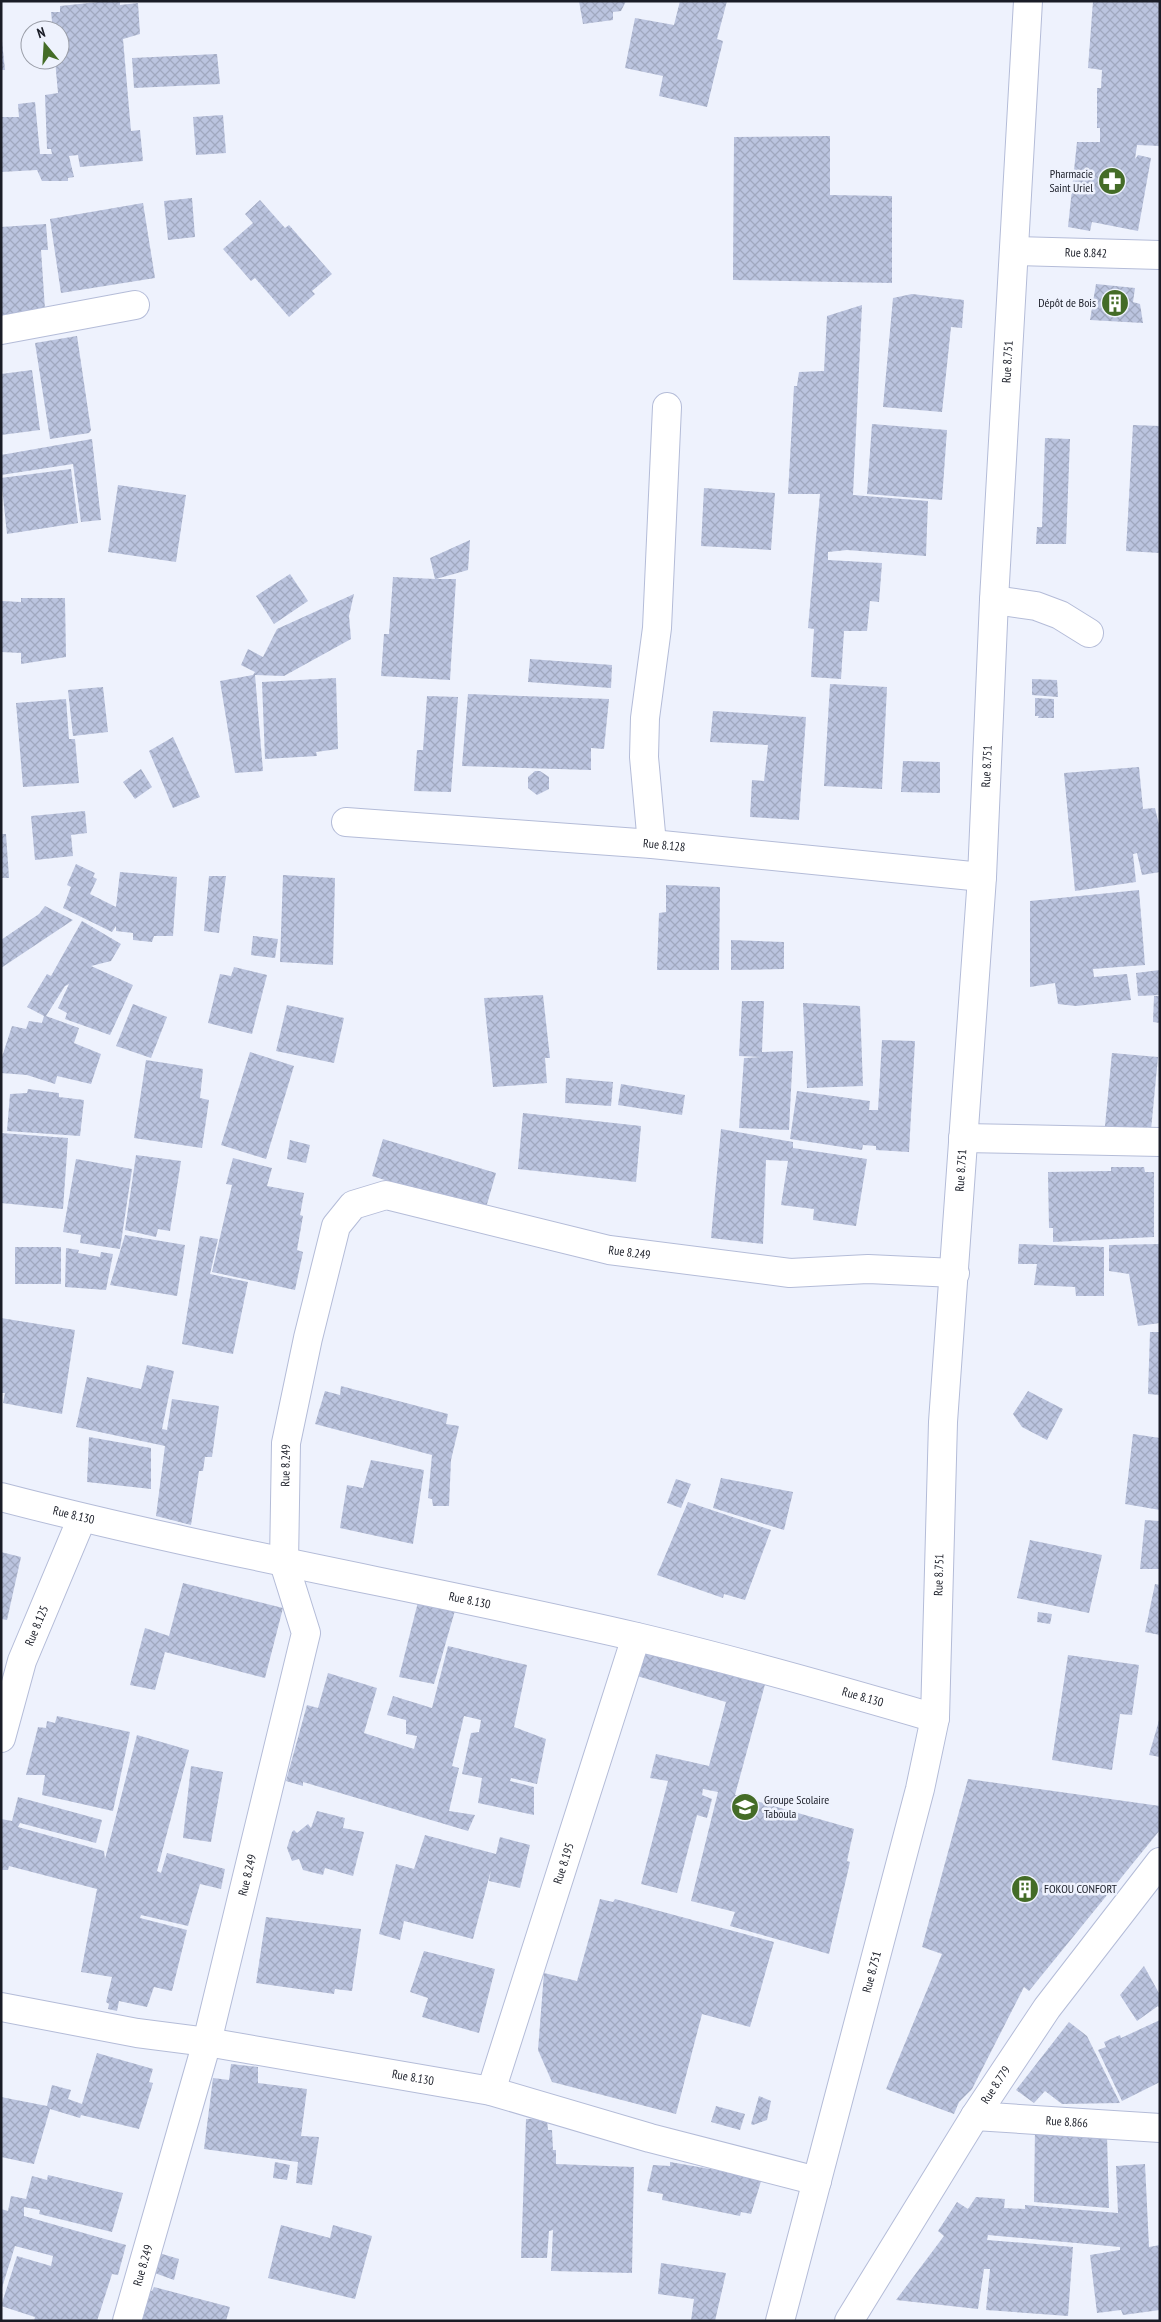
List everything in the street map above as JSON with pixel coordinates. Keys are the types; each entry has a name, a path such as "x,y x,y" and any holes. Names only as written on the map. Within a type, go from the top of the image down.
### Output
{"street":[{"name":"Rue 8.751","path":"780,2321 920,1789 936,1718 943,1422 982,877 994,600 1028,1"},
{"name":"Rue 8.842","path":"1014,251 1160,255"},
{"path":"1,330 135,305"},
{"path":"652,844 644,757 645,718 657,628 667,407"},
{"path":"994,600 1036,606 1060,615 1089,633"},
{"name":"Rue 8.128","path":"346,822 652,844 982,877"},
{"path":"963,1138 1160,1142"},
{"name":"Rue 8.249","path":"127,2321 207,2042 306,1633 284,1563 286,1444 308,1338 336,1226 354,1205 386,1195 610,1250 790,1274 868,1269 955,1273"},
{"name":"Rue 8.130","path":"1,1497 82,1518 284,1563 636,1637 754,1666 936,1718"},
{"name":"Rue 8.125","path":"1,1738 22,1661 82,1518"},
{"name":"Rue 8.195","path":"490,2091 636,1637"},
{"name":"Rue 8.779","path":"849,2321 975,2116 1047,2008 1160,1862"},
{"name":"Rue 8.130","path":"1,2007 137,2033 207,2042 490,2091 650,2138 817,2181"},
{"name":"Rue 8.866","path":"975,2116 1160,2128"}],"building":[{"path":"108,1 120,1 120,5 138,3 140,34 123,39 131,131 140,130 143,161 80,167 78,155 69,156 74,177 68,178 68,181 42,181 37,170 1,172 1,117 19,117 18,104 35,102 40,154 52,154 51,149 47,149 45,95 58,93 56,70 70,70 70,20 52,20 51,12 60,12 60,6"},
{"path":"579,1 626,1 621,11 613,12 613,20 583,24"},
{"path":"680,1 727,1 717,39 723,41 707,107 659,96 663,76 625,68 635,18 674,25"},
{"path":"1093,1 1160,1 1160,146 1137,145 1135,159 1138,155 1151,158 1138,231 1092,222 1090,231 1068,227 1077,142 1100,142 1100,128 1097,128 1097,88 1101,88 1102,70 1088,68"},
{"path":"1,32 5,70 1,70"},
{"path":"217,54 220,84 134,88 132,58"},
{"path":"223,115 226,153 196,155 193,117"},
{"path":"830,136 830,195 892,196 892,283 733,280 734,137"},
{"path":"192,198 195,237 168,240 164,201"},
{"path":"260,200 285,228 289,225 332,274 312,291 315,294 289,317 255,278 251,281 223,249 253,223 245,214"},
{"path":"143,203 155,278 61,293 50,219"},
{"path":"46,224 48,250 41,250 45,309 1,316 1,227"},
{"name":"Dépôt de Bois","path":"1096,284 1135,288 1133,302 1140,304 1143,323 1090,320"},
{"path":"912,294 964,300 962,328 951,327 942,412 883,407 893,298"},
{"path":"862,305 853,495 928,501 926,556 847,550 828,552 828,560 882,563 879,602 870,601 867,631 844,631 841,679 811,677 814,629 808,628 820,494 788,494 794,386 797,386 799,372 824,371 827,316"},
{"path":"77,336 91,430 89,433 50,439 35,343"},
{"path":"32,370 40,430 1,435 1,374"},
{"path":"872,424 947,430 942,500 867,494"},
{"path":"1133,425 1160,426 1160,553 1126,551"},
{"path":"1045,438 1070,439 1066,544 1036,544 1037,527 1042,527"},
{"path":"92,439 101,520 81,522 73,464 1,475 1,455"},
{"path":"71,469 78,523 7,534 1,478"},
{"path":"118,485 186,495 176,562 108,552"},
{"path":"704,488 775,493 771,550 701,546"},
{"path":"470,540 468,570 436,579 456,579 450,680 381,676 384,634 389,634 393,577 435,579 430,558"},
{"path":"290,574 308,601 274,624 256,596"},
{"path":"354,594 349,616 351,639 284,676 255,675 263,771 235,773 220,681 253,675 255,672 241,665 248,649 263,657 277,629"},
{"path":"21,598 65,598 66,657 21,664 21,653 1,652 1,601 21,602"},
{"path":"530,659 612,665 611,688 528,682"},
{"path":"336,678 338,749 316,752 317,756 265,759 262,682"},
{"path":"1032,679 1057,680 1058,697 1032,695"},
{"path":"830,684 887,687 882,789 824,786"},
{"path":"103,687 108,732 73,736 68,690"},
{"path":"468,694 609,699 604,749 591,748 591,770 462,766"},
{"path":"427,696 458,697 451,792 414,791 417,750 423,750"},
{"path":"1035,698 1054,699 1054,718 1038,718 1039,716 1035,716"},
{"path":"66,699 69,739 75,739 79,783 23,787 16,703"},
{"path":"713,711 806,717 799,820 750,817 752,780 764,781 768,745 710,742"},
{"path":"173,737 200,797 173,808 149,751"},
{"path":"903,761 940,762 940,793 901,792"},
{"path":"1139,767 1143,809 1155,808 1160,829 1160,872 1142,875 1137,853 1133,854 1136,882 1075,891 1064,773"},
{"path":"141,769 152,787 135,799 123,782"},
{"path":"535,771 540,771 549,777 549,789 537,795 528,788 528,777"},
{"path":"85,811 87,833 71,835 73,856 35,860 31,816"},
{"path":"1,834 6,834 9,878 1,878"},
{"path":"76,864 95,873 93,877 97,879 90,894 116,907 120,872 177,877 173,936 154,936 152,942 133,940 133,933 116,931 116,926 112,932 63,908 71,887 67,885"},
{"path":"283,875 335,878 333,965 280,962"},
{"path":"209,876 226,876 219,933 204,931"},
{"path":"666,885 720,887 719,970 657,970 659,913 666,912"},
{"path":"1139,890 1145,965 1093,969 1094,977 1127,974 1131,1000 1076,1006 1058,1004 1055,983 1030,987 1030,901"},
{"path":"45,906 73,920 1,968 1,940 39,914"},
{"path":"82,921 121,944 111,961 91,966 133,985 110,1035 65,1019 67,1013 58,1008 69,984 65,986 46,1016 79,1028 74,1043 101,1054 91,1084 57,1076 55,1084 27,1075 1,1073 1,1060 12,1026 26,1029 29,1021 42,1023 44,1016 27,1007 47,974 51,976"},
{"path":"253,936 278,939 275,958 251,955"},
{"path":"731,940 784,942 784,969 731,970"},
{"path":"234,967 267,975 252,1034 208,1023 220,974 231,976"},
{"path":"1160,970 1160,995 1138,996 1136,973"},
{"path":"543,995 550,1058 545,1058 547,1083 493,1087 484,998"},
{"path":"1154,996 1160,996 1160,1023 1153,1022"},
{"path":"742,1001 764,1001 762,1052 793,1051 789,1130 739,1128 744,1058 762,1057 739,1056"},
{"path":"803,1003 860,1006 863,1086 807,1088"},
{"path":"133,1004 167,1017 151,1058 116,1046"},
{"path":"287,1005 344,1018 334,1063 276,1051"},
{"path":"882,1040 915,1041 909,1152 876,1150 876,1146 863,1145 862,1150 790,1139 797,1091 870,1101 869,1110 878,1110"},
{"path":"250,1052 294,1066 266,1159 221,1145"},
{"path":"1112,1053 1158,1057 1151,1130 1105,1126"},
{"path":"146,1060 203,1069 200,1098 209,1100 202,1148 134,1138"},
{"path":"566,1078 613,1082 611,1106 565,1103"},
{"path":"621,1084 685,1095 682,1115 618,1105"},
{"path":"28,1089 59,1093 59,1097 84,1100 80,1136 7,1131 10,1094 27,1093"},
{"path":"523,1113 641,1126 636,1182 518,1169"},
{"path":"721,1129 793,1142 793,1148 867,1159 856,1226 813,1220 814,1209 781,1205 788,1161 766,1160 763,1244 711,1238"},
{"path":"1,1133 68,1138 63,1209 1,1203"},
{"path":"383,1139 496,1173 485,1211 372,1176"},
{"path":"290,1140 310,1145 306,1163 287,1159"},
{"path":"136,1155 181,1161 170,1231 158,1229 156,1237 125,1230"},
{"path":"233,1158 272,1168 267,1186 304,1193 300,1215 303,1216 297,1250 303,1252 295,1290 212,1272 232,1185 226,1184"},
{"path":"76,1159 132,1169 120,1249 80,1243 81,1235 63,1232"},
{"path":"1111,1167 1144,1167 1145,1172 1154,1172 1154,1237 1053,1242 1053,1228 1049,1228 1048,1172 1111,1171"},
{"path":"125,1235 185,1245 177,1296 110,1285"},
{"path":"200,1236 218,1239 210,1274 248,1282 233,1354 182,1344"},
{"path":"1019,1244 1104,1247 1104,1296 1076,1296 1075,1287 1034,1285 1037,1264 1018,1264"},
{"path":"1160,1244 1160,1323 1138,1326 1129,1274 1109,1271 1109,1245"},
{"path":"15,1247 61,1247 61,1284 15,1284"},
{"path":"66,1248 79,1250 78,1253 100,1257 101,1252 113,1254 106,1290 65,1287"},
{"path":"1,1318 75,1330 62,1414 3,1403 5,1393 1,1393"},
{"path":"1150,1332 1160,1332 1160,1395 1148,1394"},
{"path":"147,1365 174,1371 162,1429 167,1430 172,1399 219,1406 212,1457 205,1457 203,1471 199,1471 191,1525 156,1516 165,1446 76,1427 87,1377 141,1389"},
{"path":"341,1386 448,1414 446,1424 459,1426 451,1460 449,1506 433,1506 432,1499 428,1498 432,1455 315,1424 325,1391 340,1395"},
{"path":"1028,1391 1063,1409 1047,1440 1022,1427 1013,1414"},
{"path":"1133,1434 1160,1438 1160,1510 1125,1504"},
{"path":"89,1437 151,1448 151,1489 87,1482"},
{"path":"371,1460 424,1470 413,1544 340,1528 347,1485 363,1488"},
{"path":"721,1478 793,1492 784,1530 713,1508"},
{"path":"676,1479 691,1484 681,1508 667,1503"},
{"path":"688,1502 771,1530 745,1600 724,1594 723,1598 657,1575"},
{"path":"1145,1520 1160,1521 1160,1569 1140,1569"},
{"path":"1030,1540 1102,1555 1089,1613 1017,1598"},
{"path":"1,1552 21,1557 7,1620 1,1619"},
{"path":"183,1583 283,1608 265,1678 165,1652 155,1690 130,1685 145,1628 169,1636"},
{"path":"1155,1584 1160,1585 1160,1635 1145,1632"},
{"path":"419,1598 456,1607 434,1684 399,1677"},
{"path":"1038,1612 1052,1614 1050,1624 1037,1622"},
{"path":"448,1646 527,1665 514,1727 546,1739 537,1784 511,1778 510,1781 534,1787 534,1815 478,1803 482,1778 462,1774 471,1733 479,1732 481,1720 464,1716 452,1766 459,1768 449,1811 475,1815 468,1831 303,1782 303,1786 286,1781 307,1705 318,1708 328,1673 377,1688 364,1733 414,1749 417,1736 406,1734 406,1720 387,1715 393,1696 432,1708"},
{"name":"Groupe Scolaire Taboula","path":"644,1646 767,1677 735,1795 854,1829 847,1861 850,1862 829,1954 730,1926 735,1912 691,1901 718,1792 703,1789 702,1795 712,1799 707,1818 697,1815 677,1893 641,1884 668,1781 650,1778 656,1754 709,1766 726,1702 637,1676"},
{"path":"1068,1655 1139,1665 1132,1715 1120,1714 1112,1770 1052,1760"},
{"path":"57,1716 130,1732 113,1811 42,1795 45,1775 26,1775 38,1727 46,1728 47,1721 55,1723"},
{"path":"1160,1717 1160,1757 1149,1755"},
{"path":"137,1735 189,1750 157,1871 161,1873 167,1853 225,1869 221,1889 200,1884 188,1926 141,1915 140,1918 187,1930 172,1991 154,1987 147,2007 119,2001 117,2011 108,2009 109,2004 106,2002 112,1977 81,1972 97,1889 9,1866 8,1870 1,1870 1,1819 12,1821 18,1797 102,1820 96,1843 20,1823 18,1827 104,1851 105,1859"},
{"path":"191,1766 223,1772 211,1842 183,1838"},
{"name":"FOKOU CONFORT","path":"968,1779 1160,1806 1160,1830 1029,1991 1024,1987 972,2089 959,2102 954,2114 886,2089 942,1954 922,1947"},
{"path":"317,1811 345,1818 343,1828 364,1832 353,1876 325,1868 323,1875 303,1870 299,1859 292,1861 287,1848 292,1832 294,1830 297,1833 308,1824 311,1828"},
{"path":"425,1835 496,1854 500,1837 530,1845 520,1888 489,1881 491,1870 473,1939 404,1921 400,1940 379,1934 396,1864 414,1869"},
{"path":"600,1899 613,1902 615,1899 774,1942 750,2027 702,2014 676,2114 552,2082 538,2050 544,1973 577,1981"},
{"path":"266,1917 361,1929 352,1991 335,1989 334,1994 256,1983"},
{"path":"424,1951 495,1969 479,2033 422,2017 428,1998 410,1992"},
{"path":"1144,1966 1160,1995 1160,2009 1158,2006 1137,2021 1120,1995"},
{"path":"1160,2020 1160,2082 1122,2101 1098,2050 1106,2047 1104,2042 1120,2035 1121,2038"},
{"path":"1069,2022 1087,2036 1120,2103 1062,2104 1045,2091 1034,2103 1016,2090"},
{"path":"97,2053 153,2069 149,2082 153,2083 139,2129 81,2115 80,2118 50,2109 34,2164 1,2157 1,2097 47,2106 52,2085 71,2090 68,2099 82,2104"},
{"path":"231,2064 258,2067 258,2083 307,2089 301,2136 319,2137 312,2185 296,2183 298,2162 204,2149 213,2078 229,2080"},
{"path":"759,2096 771,2101 767,2120 753,2125 751,2124"},
{"path":"716,2106 745,2114 740,2130 711,2122"},
{"path":"526,2119 547,2119 548,2130 552,2130 553,2150 556,2150 556,2164 634,2167 632,2273 551,2271 553,2230 549,2231 547,2258 521,2258"},
{"path":"1035,2129 1107,2136 1109,2208 1034,2202"},
{"path":"275,2162 290,2165 287,2180 273,2178"},
{"path":"670,2162 762,2178 751,2214 741,2212 740,2216 662,2200 663,2194 647,2191 653,2165 670,2166"},
{"path":"1145,2164 1149,2247 1160,2245 1160,2310 1123,2315 1121,2310 1097,2313 1090,2255 1120,2250 1120,2247 988,2235 987,2240 1073,2247 1068,2316 986,2310 990,2269 984,2269 978,2309 896,2300 944,2236 938,2231 957,2202 968,2209 976,2197 1005,2199 1004,2208 1025,2209 1025,2205 1118,2213 1116,2166"},
{"path":"48,2175 123,2193 112,2232 39,2214 40,2210 24,2207 24,2216 126,2245 118,2275 112,2274 97,2321 34,2321 35,2317 1,2306 17,2256 51,2266 53,2256 15,2246 1,2291 1,2209 8,2211 11,2196 26,2199 32,2176 47,2180"},
{"path":"281,2225 330,2238 333,2225 372,2236 355,2299 268,2278"},
{"path":"159,2253 179,2259 174,2280 152,2272"},
{"path":"661,2263 726,2273 715,2321 691,2321 694,2299 658,2294"},
{"path":"154,2287 230,2307 226,2321 137,2321 146,2290 152,2291"}],"place":[{"name":"Pharmacie Saint Uriel","path":"1112,181"},
{"name":"Dépôt de Bois","path":"1115,303"},
{"name":"Groupe Scolaire Taboula","path":"745,1807"},
{"name":"FOKOU CONFORT","path":"1025,1889"}]}
